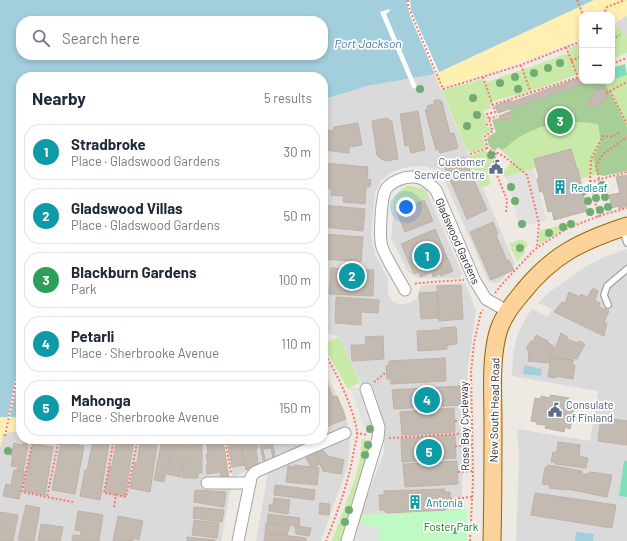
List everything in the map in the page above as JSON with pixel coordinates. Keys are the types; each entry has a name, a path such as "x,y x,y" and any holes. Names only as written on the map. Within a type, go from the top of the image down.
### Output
{"main road":[{"name":"New South Head Road","path":"492,541 492,392 494,364 499,331 507,311 545,267 561,255 591,239 625,232"}],"street":[{"name":"Gladswood Gardens","path":"405,290 382,247 381,237 383,199 386,189 392,182 415,176 427,180 436,190 474,279 486,299 507,311"},
{"path":"347,541 378,438 379,427 368,387"},
{"path":"328,440 345,433"},
{"path":"238,541 251,477 255,472 320,444"},
{"path":"207,483 250,483"}],"lane":[{"path":"608,305 604,295 606,286 627,269"}],"path":[{"path":"408,0 408,6 443,89 521,65 579,42"},
{"path":"576,0 582,12"},
{"path":"604,12 607,7 625,0"},
{"path":"615,38 620,35"},
{"path":"492,105 578,77 566,48"},
{"path":"571,61 579,57"},
{"path":"615,63 627,58"},
{"path":"521,65 531,93"},
{"path":"483,77 495,112 487,114 493,132 485,136 487,148"},
{"path":"606,93 627,82"},
{"path":"610,91 627,124"},
{"path":"489,120 497,116"},
{"path":"486,125 490,123"},
{"path":"599,217 590,182 591,159 603,136 612,138 620,132"},
{"path":"600,179 596,166 603,154 626,137 627,142"},
{"path":"470,154 487,148 505,157 527,175 539,223 537,248"},
{"path":"496,153 493,165 507,200 506,213"},
{"path":"590,182 627,172"},
{"name":"Gladswood Gardens","path":"405,290 417,283 463,280"},
{"name":"Rose Bay Cycleway","path":"470,541 470,497 472,471 471,372 474,343 481,312"},
{"path":"368,387 385,373"},
{"path":"5,436 16,382"},
{"path":"460,396 471,395"},
{"path":"454,420 472,419"},
{"path":"345,433 357,433 378,438"},
{"path":"396,437 472,433"},
{"path":"32,444 22,492 73,502"},
{"path":"47,497 58,444"},
{"path":"113,444 104,493 126,497 137,444"},
{"path":"226,444 230,466"},
{"path":"455,446 472,445"},
{"path":"458,472 472,471"},
{"path":"114,507 116,495"},
{"path":"450,498 470,497"},
{"path":"337,513 342,515"}],"shaded area":[{"path":"627,15 627,37 616,23"},
{"path":"435,74 515,264 500,282 494,283 488,280 443,177 435,170 427,167 416,166 403,168 390,173 380,182 375,194 371,236 375,254 388,279 388,293 392,301 401,305 411,302 417,298 421,285 461,283 466,284 476,311 468,368 461,511 360,515 384,452 383,422 372,385 362,385 339,337 328,333 328,99 367,86"},
{"path":"534,169 547,220 520,227 506,177"},
{"path":"407,186 426,189 462,274 459,278 418,278 408,272 391,238 395,197 400,190"},
{"path":"627,249 627,541 516,541 519,457 517,429 590,441 598,391 512,376 513,353 518,333 532,309 548,317 552,309 538,303 552,290 588,265"},
{"path":"328,379 344,409 348,426 328,435"},
{"path":"350,387 366,389 379,427 364,427"},
{"path":"16,432 16,444 224,444 229,479 204,478 204,489 231,488 221,541 0,541 0,449 3,433"},
{"path":"350,436 348,465 321,541 256,541 268,473"},
{"path":"228,444 308,444 233,477"},
{"path":"358,522 379,529 378,541 352,541"}],"green space":[{"path":"620,27 627,37 627,53 615,59 615,48 615,29"},
{"path":"579,44 579,74 516,96 514,95 493,101 490,105 491,108 483,111 488,122 485,123 486,127 490,126 491,131 483,135 485,147 472,152 467,151 442,91 482,79 484,83 571,52 569,48"},
{"path":"625,64 627,75 615,79 615,67"},
{"path":"627,75 627,167 593,158 597,174 581,179 571,150 534,159 536,168 506,177 501,174 513,161 498,147 495,151 489,146 487,138 496,132 492,120 500,118 501,121 513,117 510,109 594,84 615,84 615,79"},
{"path":"585,84 606,84 627,127 627,171 603,176 597,174 593,158 601,142 598,124 568,122 547,125 519,137 502,150 498,147 495,151 489,146 487,138 496,132 492,120 500,118 501,121 513,117 510,109"},
{"path":"485,150 493,159 487,174 491,184 482,188 469,156"},
{"path":"407,186 419,188 428,195 424,200 397,212 393,211 396,197 400,191"},
{"path":"576,222 577,224 539,244 540,230"},
{"path":"522,239 527,243 527,247 524,249 525,253 517,261 509,244"},
{"path":"339,337 360,382 348,389 328,354 328,342"},
{"path":"362,439 371,441 366,464 341,541 332,541 355,479 359,464"},
{"path":"624,461 627,461 627,497 619,496"},
{"name":"Foster Park","path":"467,509 467,541 352,541 360,515"}],"sand":[{"path":"594,0 627,0 627,15 615,23 615,12 579,12 579,39 547,52 440,88 435,74"},
{"path":"0,417 16,417 16,432 3,433 0,449"}],"water":[{"name":"Port Jackson","path":"0,0 594,0 435,74 367,86 328,98 328,72 16,72 16,417 0,417"},
{"path":"524,365 542,369 541,376 523,374"},
{"path":"576,532 594,534 593,541 575,541"}],"pier":[{"path":"407,0 410,0 411,10 439,72 435,74 411,18"},
{"path":"389,9 390,11 386,14 417,87 413,89 380,12"},
{"path":"16,377 16,389 6,436 4,436"}],"building":[{"path":"579,78 579,84 585,84 498,113 495,106 511,100 511,102"},
{"path":"602,86 608,96 597,108 587,106 595,91"},
{"path":"440,100 442,102 450,134 454,133 458,148 440,153 439,150 436,150 425,110 428,109 427,106 434,104 434,101"},
{"path":"418,111 425,150 411,153 409,145 405,146 400,114"},
{"path":"511,111 513,117 501,121 499,116"},
{"path":"387,118 392,122 398,159 386,161 377,155 372,121"},
{"path":"358,123 362,145 349,147 349,153 328,151 328,130 333,131 334,127"},
{"name":"Redleaf","path":"571,149 578,169 587,211 554,220 552,211 548,212 543,192 540,192 537,179 539,178 534,159"},
{"path":"464,157 487,210 467,219 445,168"},
{"path":"328,163 368,167 367,179 371,180 370,187 366,187 365,204 343,202 344,196 331,195 332,189 328,189"},
{"path":"627,175 627,206 619,209 618,206 612,208 609,195 620,193 616,177"},
{"path":"424,200 433,221 405,232 397,212"},
{"path":"328,205 365,209 363,231 328,228"},
{"path":"493,222 498,234 496,235 507,261 509,260 514,270 491,280 470,232"},
{"path":"435,229 453,271 441,276 440,274 433,277 432,272 421,277 418,272 414,274 401,244"},
{"path":"328,234 363,237 361,262 328,259"},
{"path":"331,268 374,270 373,296 329,294"},
{"path":"461,285 463,319 439,321 437,286"},
{"path":"593,288 598,291 595,301 600,303 599,307 609,311 604,322 607,323 604,336 554,312 562,302 565,303 569,292 580,297 581,294 587,297"},
{"path":"437,292 439,318 421,319 419,293"},
{"path":"336,297 379,300 378,313 361,312 361,325 335,323"},
{"path":"456,327 457,344 447,345 447,349 418,351 417,331 442,330 441,328"},
{"path":"561,333 568,337 567,339 577,343 579,341 585,344 577,359 574,358 573,361 550,357 550,354 553,348 555,349"},
{"path":"536,335 554,346 550,354 549,363 528,361 529,351 527,350 527,347 531,341 533,342"},
{"path":"383,336 384,359 352,361 351,345 366,345 365,337"},
{"path":"551,357 573,361 572,365 575,365 573,379 555,376 555,378 548,377"},
{"path":"445,358 446,381 391,384 391,379 387,379 386,366 389,365 389,361"},
{"path":"328,386 333,397 337,396 346,419 328,426"},
{"path":"460,386 461,405 394,409 392,390"},
{"path":"550,395 569,398 569,403 575,404 570,429 565,427 564,432 545,428 546,425 536,424 537,422 531,421 535,398 541,399 541,396 550,398"},
{"path":"454,408 455,432 402,435 400,412"},
{"path":"601,417 627,421 627,445 598,441"},
{"path":"455,435 456,458 402,462 401,439"},
{"path":"558,442 580,445 579,456 588,458 586,468 555,464 555,462 551,462 553,452 557,452"},
{"path":"14,443 21,445 27,444 23,472 17,470 18,467 11,466 13,456 11,456"},
{"path":"33,444 53,447 45,495 24,491"},
{"path":"61,444 84,446 75,494 52,490"},
{"path":"92,444 109,444 100,500 80,496 85,470 87,471"},
{"path":"116,444 133,444 125,496 105,492 110,466 112,466"},
{"path":"140,444 157,444 150,492 130,488 135,462 137,463"},
{"path":"161,444 172,444 164,482 154,480"},
{"path":"173,444 187,444 181,477 167,474"},
{"path":"188,444 202,444 202,473 198,473 198,478 183,478 183,467 185,467 185,457 187,457"},
{"path":"207,444 224,444 229,479 222,480 220,472 207,474 206,465 208,465 206,454 208,454"},
{"path":"228,444 241,444 245,465 232,467"},
{"path":"241,444 258,444 258,448 256,449 258,464 246,470"},
{"path":"260,444 273,444 275,457 273,458 271,448 263,449 265,460 263,460"},
{"path":"323,450 328,456 344,460 341,474 323,471 315,453"},
{"path":"315,453 320,464 315,467 311,467 306,458"},
{"path":"457,461 458,484 405,487 403,464"},
{"path":"294,465 319,468 317,485 286,482 288,466 294,467"},
{"path":"548,465 582,471 582,474 587,474 590,472 612,475 607,497 567,489 549,488 550,485 542,484 545,468"},
{"path":"14,470 25,472 19,499 3,496 6,484 11,485"},
{"path":"275,485 315,490 314,500 274,495"},
{"name":"Antonia","path":"445,489 445,492 450,492 450,506 446,506 446,510 386,513 385,510 380,510 379,495 384,495 384,491"},
{"path":"195,490 226,492 224,507 194,502"},
{"path":"535,493 616,505 612,528 531,515"},
{"path":"274,498 290,500 288,514 269,511 269,505 273,505"},
{"path":"320,503 330,504 329,515 319,514"},
{"path":"26,505 40,508 34,541 18,540"},
{"path":"194,507 224,510 222,522 193,518"},
{"path":"78,511 103,515 99,541 72,541 73,535 80,536 81,531 75,530"},
{"path":"0,512 18,515 13,541 0,541"},
{"path":"268,514 300,518 299,526 267,522"},
{"path":"118,516 143,521 139,540 133,538 133,541 113,541"},
{"path":"194,520 219,523 217,538 192,535"},
{"path":"266,523 290,526 287,535 265,532"},
{"path":"41,524 63,527 60,541 38,541"},
{"path":"295,526 311,528 309,536 296,534"},
{"path":"265,533 306,538 306,541 264,541"},
{"path":"187,537 215,540 215,541 187,541"}],"place":[{"name":"Blackburn Gardens","path":"560,121"},
{"name":"Customer Service Centre","path":"496,167"},
{"name":"Redleaf","path":"560,187"},
{"name":"Stradbroke","path":"427,256"},
{"name":"Gladswood Villas","path":"352,276"},
{"name":"Petarli","path":"427,400"},
{"name":"Consulate of Finland","path":"555,410"},
{"name":"Mahonga","path":"429,452"},
{"name":"Antonia","path":"415,502"}]}
